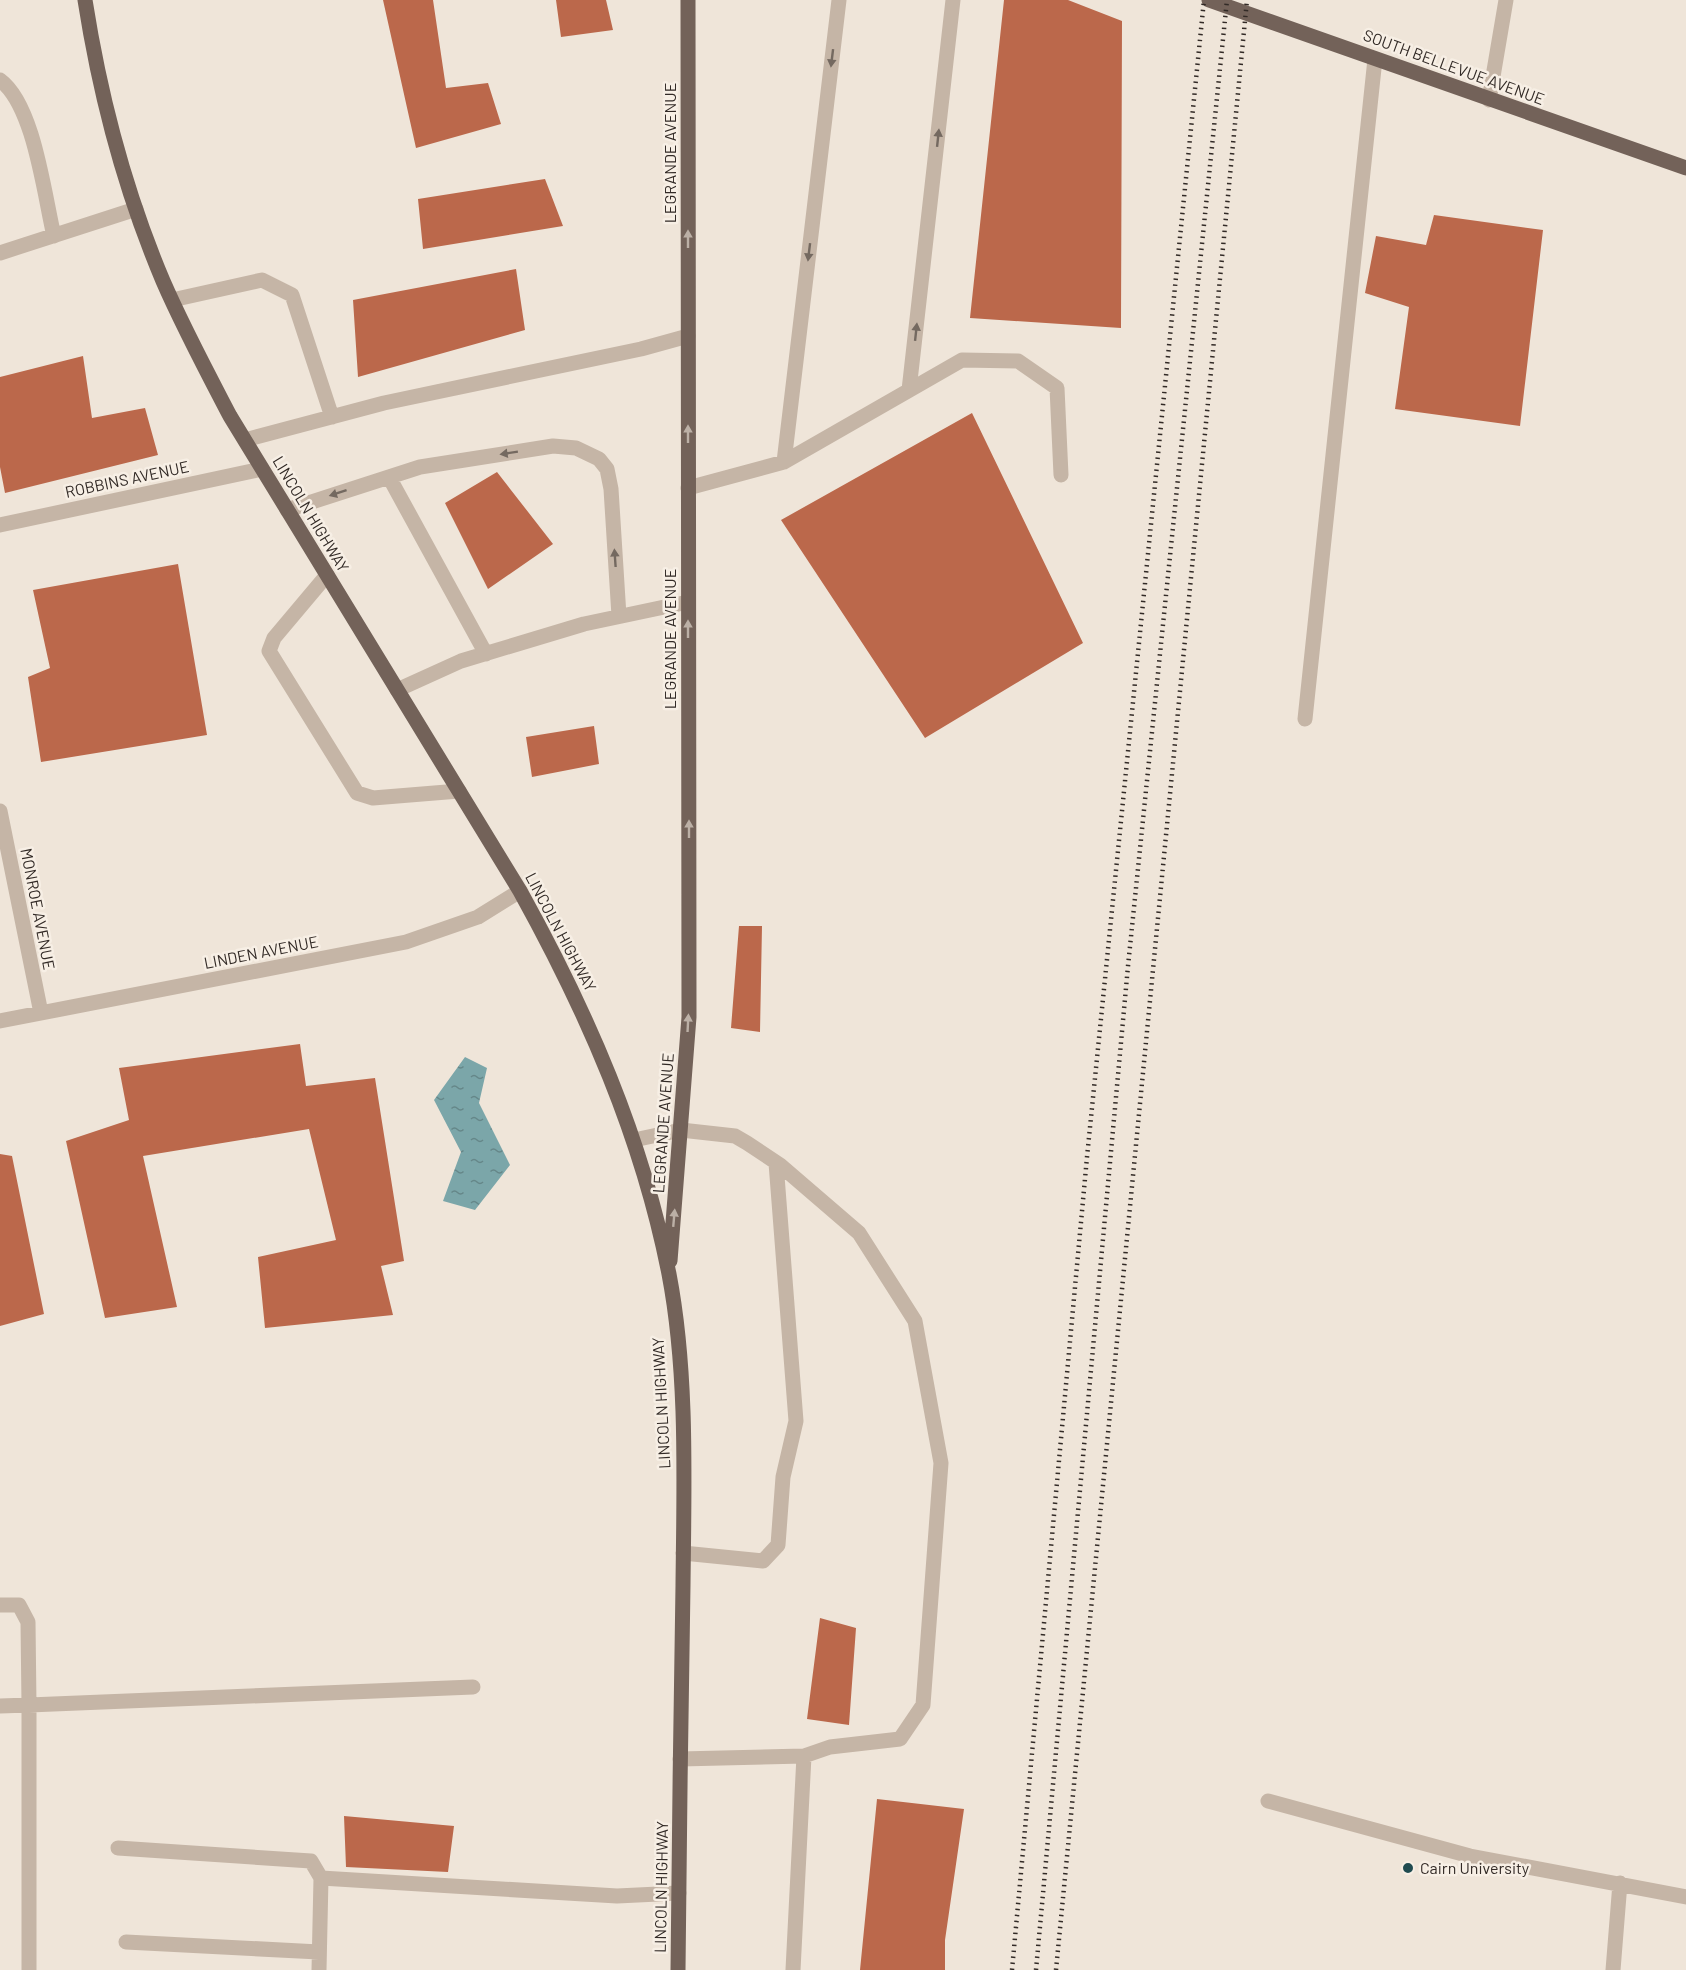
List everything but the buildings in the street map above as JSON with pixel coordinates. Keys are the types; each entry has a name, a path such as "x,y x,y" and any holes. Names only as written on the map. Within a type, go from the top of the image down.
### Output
{"main road":[{"name":"LINCOLN HIGHWAY","path":"85,0 102,91 136,209 172,300 197,353 262,469 520,891 562,967 599,1047 634,1140 653,1203 669,1276 678,1360 683,1440 678,1970"},
{"name":"LEGRANDE AVENUE","path":"669,1276 689,1017 688,0"},
{"name":"SOUTH BELLEVUE AVENUE","path":"1209,0 1686,168"}],"street":[{"path":"784,462 838,0"},
{"path":"909,390 953,0"},
{"path":"1489,100 1506,0"},
{"path":"1305,719 1375,58"},
{"path":"0,80 10,88 24,110 54,236"},
{"path":"0,253 136,209"},
{"path":"172,300 262,280 292,295 332,417"},
{"path":"245,440 384,403 641,349 688,336"},
{"path":"688,488 784,462 962,360 1018,361 1057,388 1061,475"},
{"path":"287,510 420,467 553,446 576,448 599,459 607,469 611,489 619,616"},
{"name":"ROBBINS AVENUE","path":"0,525 262,469"},
{"path":"389,477 486,654"},
{"path":"327,575 274,638 269,651 275,661 357,793 373,798 459,791"},
{"path":"397,690 460,661 584,624 688,602"},
{"name":"MONROE AVENUE","path":"0,811 41,1013"},
{"name":"LINDEN AVENUE","path":"0,1021 406,942 478,917 520,891"},
{"path":"634,1140 681,1130 735,1136 776,1163 859,1233 915,1321 941,1463 923,1705 900,1739 830,1747 804,1756 680,1759"},
{"path":"683,1553 764,1561 778,1545 783,1477 796,1421 776,1163"},
{"path":"0,1605 19,1605 28,1622 29,1970"},
{"path":"0,1706 473,1687"},
{"path":"793,1970 804,1756"},
{"path":"1268,1802 1470,1856 1686,1897"},
{"path":"118,1848 311,1861 321,1878 319,1970"},
{"path":"321,1878 617,1896 679,1893"},
{"path":"1613,1970 1620,1883"},
{"path":"126,1942 319,1952"}],"water":[{"path":"465,1057 487,1068 479,1103 510,1165 475,1210 443,1201 461,1152 434,1100"}],"railway":[{"path":"1012,1970 1087,1157 1204,0"},
{"path":"1036,1970 1128,966 1227,0"},
{"path":"1056,1970 1247,0"}],"place":[{"name":"Cairn University","path":"1408,1868"}]}
